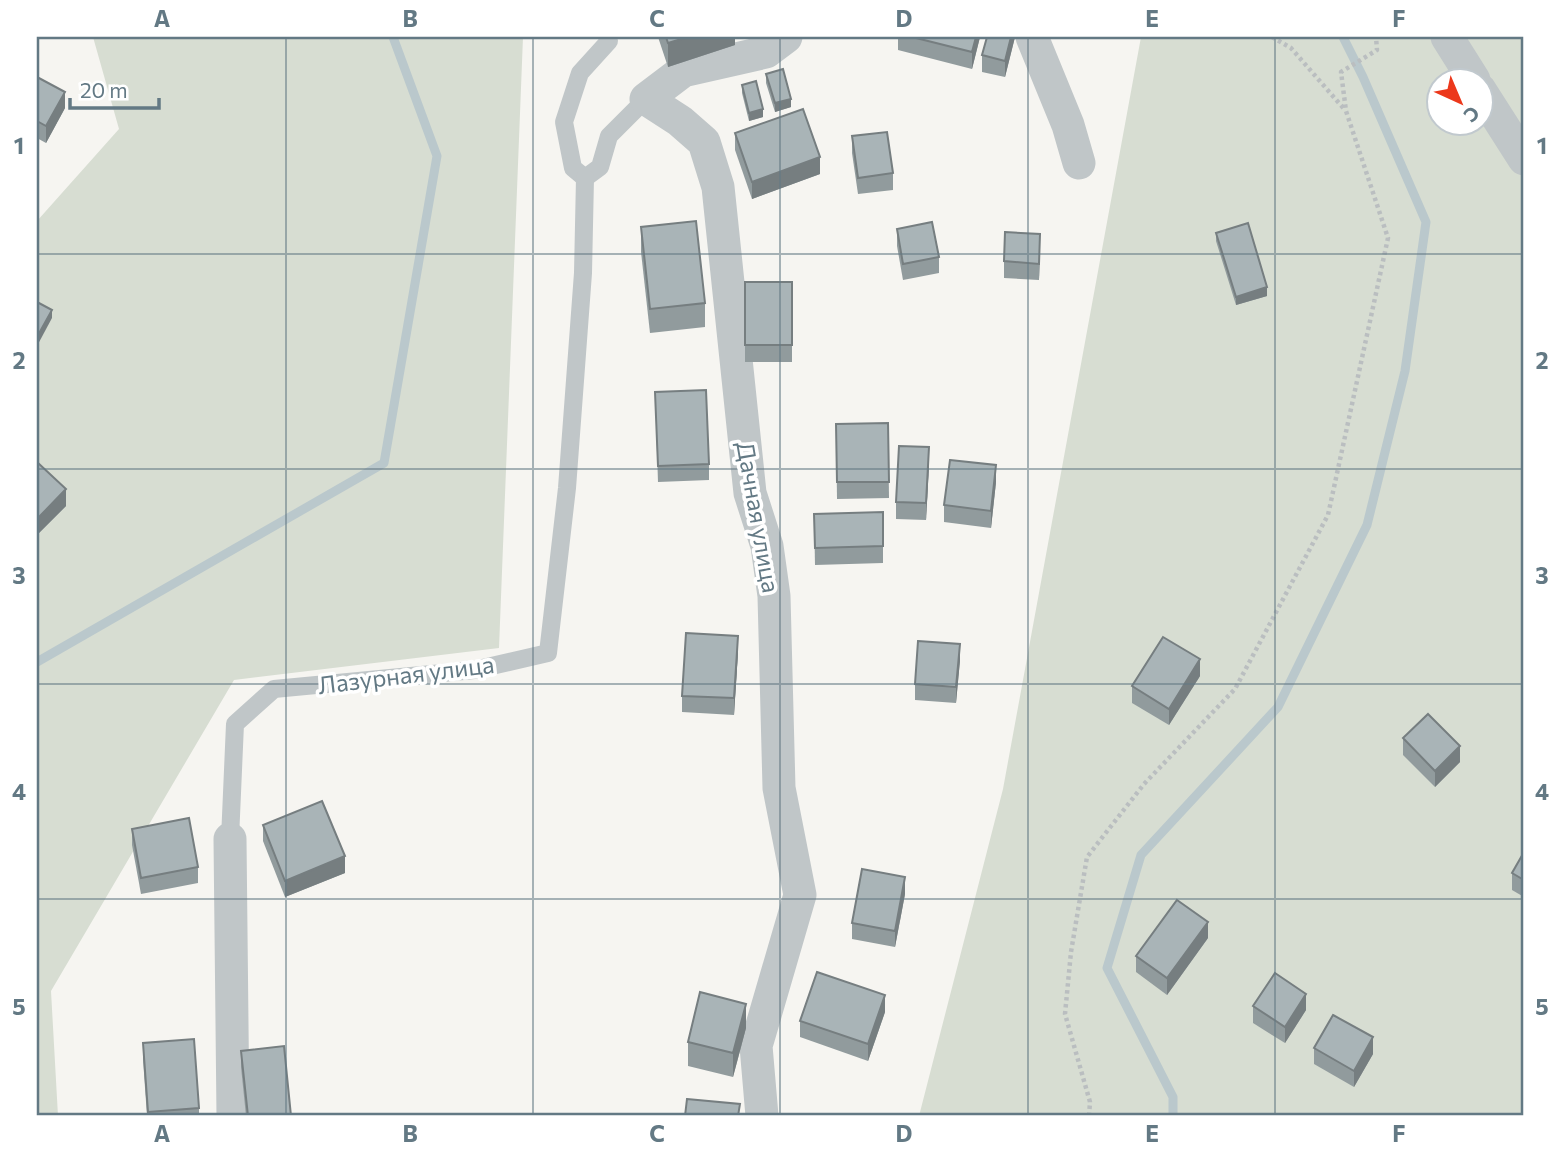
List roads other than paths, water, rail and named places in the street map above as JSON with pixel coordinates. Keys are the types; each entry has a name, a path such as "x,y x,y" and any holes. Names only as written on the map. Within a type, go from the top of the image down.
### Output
{"street":[{"path":"646,99 683,71 766,52 786,37"},
{"path":"1032,37 1068,125 1079,163"},
{"path":"1447,37 1465,66"},
{"name":"Дачная улица","path":"646,99 680,121 704,142 719,187 750,493 767,546 774,596 779,788 800,895 756,1046 762,1116"},
{"path":"1494,112 1524,159"},
{"name":"Лазурная улица","path":"230,839 233,1116"}],"lane":[{"path":"609,41 580,73 564,122 573,169 585,178 600,167 609,136 646,99"},
{"name":"Лазурная улица","path":"230,839 235,724 274,689 474,670 548,653 567,488 583,273 585,178"}],"waterway":[{"path":"37,662 384,463 437,156 393,37"},
{"path":"1173,1116 1173,1097 1107,968 1141,855 1278,707 1367,525 1405,371 1426,222 1343,37"}]}
